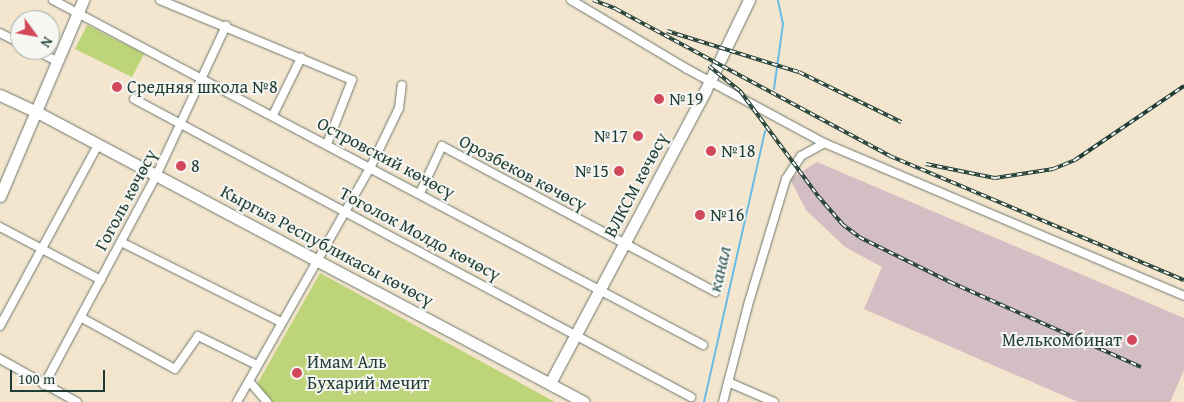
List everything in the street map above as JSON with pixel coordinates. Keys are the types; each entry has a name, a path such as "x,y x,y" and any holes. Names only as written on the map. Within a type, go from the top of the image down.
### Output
{"main road":[{"path":"0,196 83,0"},
{"name":"ВЛКСМ көчөсү","path":"550,383 710,82 749,0"},
{"name":"Кыргыз Республикасы көчөсү","path":"0,95 35,111 584,402"}],"street":[{"name":"Островский көчөсү","path":"54,0 420,193 703,346"},
{"path":"160,0 352,80 327,144"},
{"path":"571,0 710,82 824,143 1184,296"},
{"name":"Гоголь көчөсү","path":"44,385 82,318 156,176 226,26"},
{"path":"273,115 301,58"},
{"path":"237,402 370,168 399,108 402,85"},
{"name":"Тоголок Молдо көчөсү","path":"134,99 346,211 691,398"},
{"path":"723,402 786,179 801,156 824,143"},
{"path":"0,326 98,145"},
{"name":"Орозбеков көчөсү","path":"420,193 442,146 716,292"},
{"path":"0,227 101,280"},
{"path":"121,242 281,322"},
{"path":"82,318 175,369 198,336 257,365"},
{"path":"0,359 77,402"},
{"path":"249,381 267,402"},
{"path":"728,382 774,402"}],"shaded area":[{"path":"817,162 1184,318 1184,370 1170,402 1078,402 864,309 882,267 845,247 806,210 790,179"}],"green space":[{"path":"87,25 144,54 132,77 75,49"},
{"path":"320,273 555,402 271,402 256,386"}],"waterway":[{"path":"774,89 783,24 778,0"},
{"name":"канал","path":"704,402 765,131"}],"railway":[{"path":"593,0 616,9 890,156 1184,280"},
{"path":"667,31 799,72 901,122"},
{"path":"709,66 740,91 818,196 842,224 859,237 950,282 1141,367"},
{"path":"926,164 995,178 1053,169 1075,160 1184,86"}],"place":[{"name":"Средняя школа №8","path":"117,87"},
{"name":"№19","path":"659,99"},
{"name":"№17","path":"638,136"},
{"name":"№18","path":"711,151"},
{"name":"8","path":"181,166"},
{"name":"№15","path":"619,171"},
{"name":"№16","path":"700,215"},
{"name":"Мелькомбинат","path":"1132,340"},
{"name":"Имам Аль Бухарий мечит","path":"297,373"}]}
